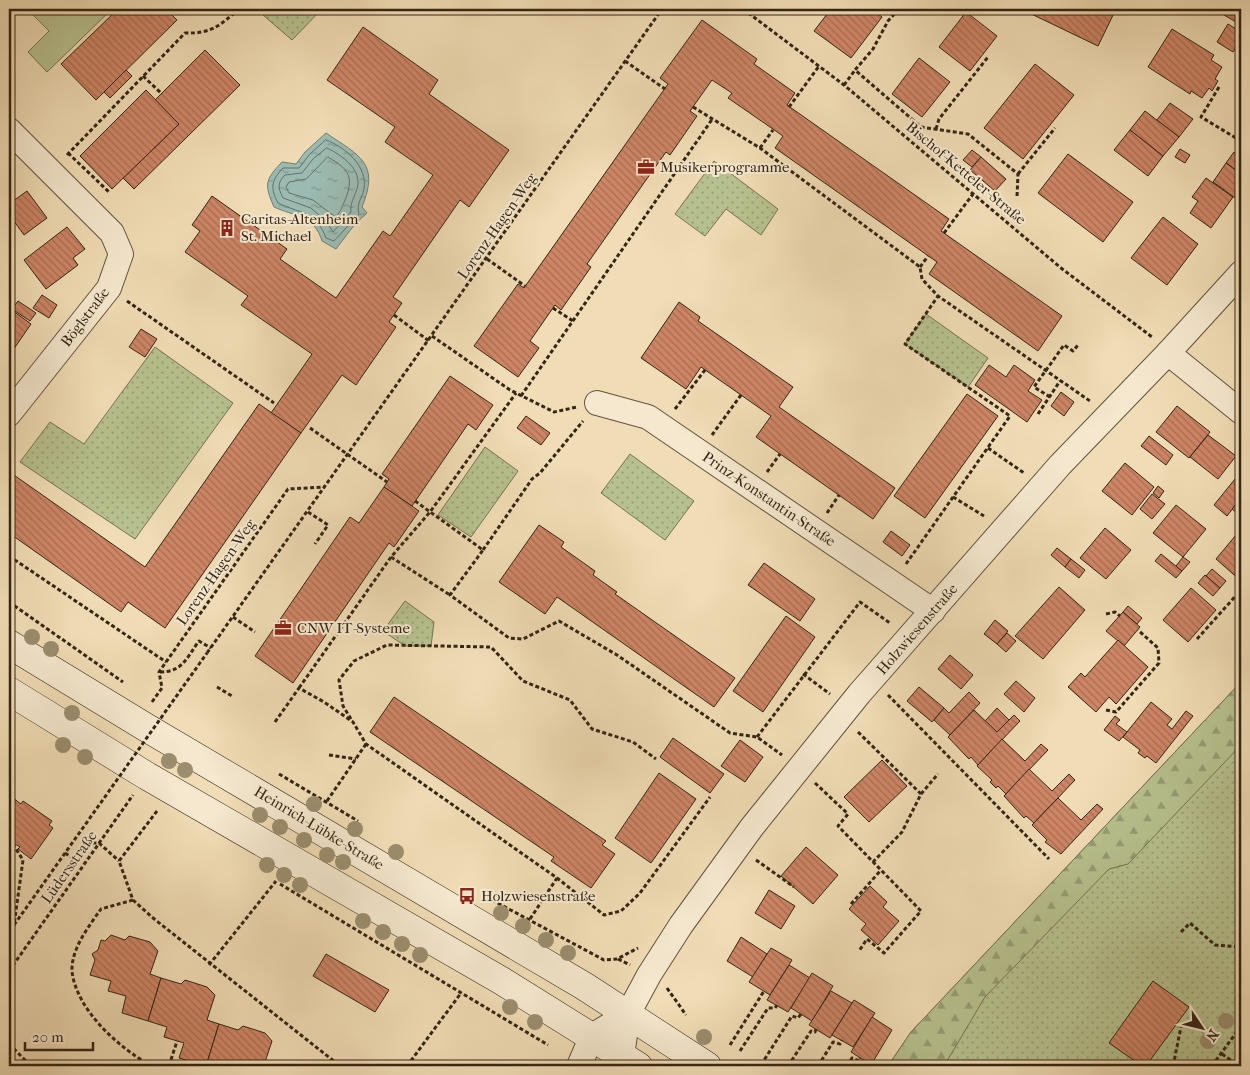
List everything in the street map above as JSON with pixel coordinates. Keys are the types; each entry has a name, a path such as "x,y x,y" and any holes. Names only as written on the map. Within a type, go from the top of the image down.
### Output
{"main road":[{"name":"Heinrich-Lübke-Straße","path":"9,644 41,666 429,893 628,1014 707,1066"},
{"path":"9,691 136,791 502,981 592,1036 626,1063"}],"street":[{"name":"Böglstraße","path":"9,130 112,232 121,254 109,288 9,414"},
{"name":"Holzwiesenstraße","path":"628,1014 680,926 737,848 845,712 1060,465 1163,343 1241,273"},
{"path":"1163,343 1241,412"},
{"name":"Prinz-Konstantin-Straße","path":"598,403 648,417 663,426 933,611"},
{"path":"579,1066 592,1036 628,1014"},
{"path":"626,1063 628,1014"}],"path":[{"path":"64,157 185,33 202,33 216,28 239,9"},
{"name":"Lorenz-Hagen-Weg","path":"14,925 326,487 662,9"},
{"name":"Bischof-Ketteler-Straße","path":"743,9 844,85 1061,268 1163,343"},
{"path":"844,85 873,49 888,21 899,9"},
{"path":"936,129 938,119 988,57"},
{"path":"625,61 664,89"},
{"path":"789,107 819,66"},
{"path":"855,70 921,127 968,134 1018,174"},
{"path":"143,76 162,94"},
{"path":"1219,86 1201,117 1241,141"},
{"path":"693,107 760,148 920,267 922,279 938,296 1092,402"},
{"path":"521,396 713,118"},
{"path":"1017,197 1018,174 1055,128"},
{"path":"760,148 773,130"},
{"path":"68,153 110,193"},
{"path":"944,233 973,194"},
{"path":"920,267 928,256"},
{"path":"487,259 525,286"},
{"path":"109,288 274,403"},
{"path":"892,583 1010,416 905,344 938,296"},
{"path":"554,308 573,321"},
{"path":"394,315 429,341"},
{"path":"432,336 516,393 554,412 598,403"},
{"path":"1050,397 1034,386 1064,345 1073,351 1078,345"},
{"path":"663,426 705,370"},
{"path":"1038,414 1060,381"},
{"path":"275,722 391,556 430,512 516,393"},
{"path":"700,452 741,395"},
{"path":"450,595 532,479 540,473 598,403"},
{"path":"310,428 388,482"},
{"path":"988,448 1026,474"},
{"name":"Lorenz-Hagen-Weg","path":"152,702 162,688 159,672 288,489 326,487"},
{"path":"953,496 986,518"},
{"path":"415,501 483,550"},
{"path":"308,512 328,525 315,544"},
{"path":"9,556 166,662"},
{"path":"391,556 450,595 509,638 523,639 559,621 617,655 730,734 757,736 800,768 848,814 838,826 921,911 884,953 868,939 859,951"},
{"path":"1197,639 1241,590"},
{"path":"9,602 128,686"},
{"path":"757,736 860,602 894,626"},
{"path":"1106,614 1115,612 1120,616"},
{"path":"233,617 255,632"},
{"path":"1106,710 1116,712 1159,663 1158,648 1138,630"},
{"path":"159,672 172,672 180,668 200,641 211,648"},
{"path":"656,759 632,742 592,729 570,700 523,681 491,648 387,645 354,661 339,680 343,706 366,744 557,878 604,915 620,911 640,893 710,797"},
{"path":"803,674 845,712 921,794"},
{"path":"872,681 900,704 1049,859"},
{"path":"217,687 232,696"},
{"path":"299,688 353,722"},
{"path":"144,697 168,711"},
{"path":"327,802 366,744"},
{"path":"329,755 356,759"},
{"path":"276,773 361,823"},
{"path":"873,862 902,832 921,794 938,774"},
{"path":"108,781 116,786"},
{"name":"Lüdersstraße","path":"9,971 136,791"},
{"path":"149,805 166,815"},
{"path":"119,861 157,810"},
{"path":"65,853 78,860 90,843 99,843 119,861 133,900 210,966 340,1066"},
{"path":"9,934 14,925 24,860 14,846"},
{"path":"737,848 794,887"},
{"path":"851,904 881,870"},
{"path":"267,876 548,1045"},
{"path":"530,920 557,878"},
{"path":"210,966 276,882"},
{"path":"133,900 101,909 76,950 72,970 79,994 108,1035 152,1066"},
{"path":"491,900 604,960 617,959"},
{"path":"1181,932 1190,923 1215,945 1241,947"},
{"path":"671,991 686,1015"},
{"path":"730,1045 764,991"},
{"path":"407,1066 461,993"},
{"path":"740,1051 768,1008 775,1008 777,1005"},
{"path":"761,1065 792,1016 798,1018 801,1014"},
{"path":"1212,1066 1241,1026"},
{"path":"1173,1066 1182,1027"},
{"path":"788,1066 811,1031 815,1032 816,1030"},
{"path":"818,1066 833,1042 840,1044 842,1040"},
{"path":"169,1066 176,1041"},
{"path":"9,1044 32,1066"},
{"path":"1222,1054 1239,1066"},
{"path":"847,1066 852,1058 859,1060 860,1058"}],"green space":[{"path":"27,9 112,9 47,72 28,52 49,31"},
{"path":"256,9 322,9 292,40"},
{"path":"714,161 778,209 761,235 726,209 705,236 675,214"},
{"path":"926,314 988,358 968,387 905,344"},
{"path":"155,347 233,403 135,539 20,462 50,422 84,444"},
{"path":"485,447 518,471 471,537 438,515"},
{"path":"630,454 694,501 665,540 601,493"},
{"path":"405,601 434,622 431,646 405,646 383,631"},
{"path":"1241,682 1241,1066 888,1066 911,1032"},
{"path":"1241,682 1241,745 1128,864 1109,869 985,997 944,1066 888,1066 911,1032"}],"water":[{"path":"326,133 364,162 369,180 362,207 367,213 355,224 336,249 322,241 319,232 309,221 274,207 268,187 269,178 282,162 296,164 305,152"}],"building":[{"path":"118,9 166,9 177,20 96,100 61,64"},
{"path":"831,9 871,9 882,17 851,58 814,31"},
{"path":"1021,9 1116,9 1098,46"},
{"path":"1214,9 1241,9 1241,25"},
{"path":"966,12 997,36 970,71 939,47"},
{"path":"702,20 757,59 754,64 795,93 787,105 949,219 941,231 1062,316 1038,351 929,274 937,262 775,148 783,136 728,98 732,93 712,80 690,111 697,116 670,155 666,152 646,180 587,264 591,267 561,310 555,305 530,341 539,348 518,377 474,346 518,284 524,288 668,84 660,78"},
{"path":"1228,24 1241,32 1241,39 1233,52 1217,42"},
{"name":"Caritas-Altenheim St. Michael","path":"363,27 438,80 429,94 509,150 469,207 460,200 393,297 402,303 389,322 396,327 356,385 342,375 301,433 271,413 312,354 241,305 248,296 185,252 200,231 192,225 212,196 287,249 280,259 336,298 383,231 390,236 433,175 385,142 395,127 327,80"},
{"path":"1172,29 1214,55 1211,60 1222,67 1215,79 1218,81 1212,91 1209,88 1202,98 1191,91 1190,94 1148,67"},
{"path":"205,50 240,85 134,189 123,178 179,124 155,100"},
{"path":"919,58 950,82 922,117 892,94"},
{"path":"1035,64 1074,95 1023,159 984,128"},
{"path":"126,70 132,76 110,98 104,92"},
{"path":"146,90 179,124 112,189 80,156"},
{"path":"1170,103 1193,119 1179,137 1157,120"},
{"path":"1145,111 1179,137 1163,156 1130,130"},
{"path":"1130,130 1163,156 1148,176 1114,150"},
{"path":"1180,149 1190,155 1185,163 1175,157"},
{"path":"972,150 981,157 972,167 963,160"},
{"path":"1234,152 1241,157 1241,174 1226,163"},
{"path":"1068,154 1133,202 1103,242 1038,193"},
{"path":"981,157 1006,179 995,191 970,170"},
{"path":"1226,163 1241,174 1241,196 1238,200 1213,182"},
{"path":"1206,178 1233,197 1211,228 1190,213 1198,201 1192,197"},
{"path":"27,191 47,218 24,235 9,214 9,204"},
{"path":"1163,217 1198,244 1167,285 1131,258"},
{"path":"67,227 85,249 73,258 78,265 46,289 24,260"},
{"path":"42,295 57,305 49,318 33,308"},
{"path":"18,301 36,313 30,321 12,309"},
{"path":"679,302 700,317 698,321 793,387 779,407 895,488 873,519 756,437 771,416 701,367 686,389 641,358"},
{"path":"9,308 31,324 9,356"},
{"path":"141,329 157,339 145,357 129,347"},
{"path":"989,365 1006,377 1014,365 1035,380 1028,391 1042,400 1027,422 975,385"},
{"path":"450,376 493,405 476,430 468,424 412,506 384,487 389,479 382,474"},
{"path":"1061,392 1074,402 1064,416 1051,406"},
{"path":"967,394 998,416 925,518 894,496"},
{"path":"259,404 301,433 165,628 128,602 121,612 9,533 11,473 145,567"},
{"path":"1177,406 1210,432 1189,458 1156,432"},
{"path":"526,416 550,433 541,445 517,428"},
{"path":"1208,435 1236,456 1218,479 1190,457"},
{"path":"1149,436 1173,455 1166,465 1141,446"},
{"path":"1125,463 1154,487 1132,515 1102,491"},
{"path":"1235,479 1241,484 1241,498 1227,516 1214,505"},
{"path":"1158,486 1164,491 1159,498 1153,493"},
{"path":"384,487 419,511 394,547 389,543 293,683 255,656 350,517 359,523"},
{"path":"1152,494 1165,504 1152,519 1140,509"},
{"path":"1241,498 1241,516 1232,509"},
{"path":"1176,505 1206,529 1183,557 1153,533"},
{"path":"539,525 564,542 561,547 595,571 593,575 617,592 615,594 735,678 714,707 557,597 545,614 499,582"},
{"path":"1105,528 1131,550 1106,579 1080,558"},
{"path":"1241,529 1241,581 1216,559"},
{"path":"891,531 910,545 902,556 883,542"},
{"path":"1057,548 1071,559 1065,567 1051,555"},
{"path":"1161,554 1182,571 1176,578 1155,561"},
{"path":"1183,557 1190,562 1182,571 1176,566"},
{"path":"1071,559 1085,570 1079,578 1065,567"},
{"path":"764,563 815,599 800,621 748,585"},
{"path":"1212,569 1226,581 1220,588 1206,576"},
{"path":"1205,575 1220,588 1213,596 1198,583"},
{"path":"1059,587 1085,610 1043,659 1015,636"},
{"path":"1191,588 1216,610 1188,642 1163,620"},
{"path":"1128,606 1142,618 1137,624 1123,612"},
{"path":"1123,612 1140,627 1124,646 1106,631"},
{"path":"786,616 815,637 763,712 733,691"},
{"path":"995,620 1008,631 997,644 984,634"},
{"path":"1007,633 1016,641 1006,652 997,644"},
{"path":"1118,640 1148,667 1116,704 1109,697 1096,712 1068,687 1081,673 1085,677"},
{"path":"950,655 973,675 961,689 938,669"},
{"path":"1016,681 1035,698 1024,712 1004,694"},
{"path":"919,687 944,708 932,722 907,701"},
{"path":"969,692 980,703 950,735 934,720 944,708 949,713"},
{"path":"394,697 606,841 602,845 615,854 591,888 551,861 554,857 370,732"},
{"path":"1151,702 1172,719 1167,725 1172,729 1186,711 1193,716 1156,763 1147,756 1145,758 1138,753 1140,750 1123,737"},
{"path":"997,708 1009,720 997,732 985,721"},
{"path":"974,710 997,732 1014,715 1020,721 978,765 971,757 969,759 948,737"},
{"path":"1115,716 1120,720 1116,724 1127,732 1119,741 1104,730"},
{"path":"673,738 724,774 710,793 660,757"},
{"path":"1002,739 1025,761 1041,744 1048,750 1006,794 998,786 996,788 990,782 992,780 977,766"},
{"path":"740,740 763,757 745,782 721,766"},
{"path":"882,760 907,786 869,822 844,797"},
{"path":"1029,769 1052,791 1069,774 1075,780 1034,823 1026,816 1024,818 1004,796"},
{"path":"659,773 696,799 651,863 615,838"},
{"path":"9,795 21,804 23,801 52,821 49,825 53,828 31,859 18,849 20,847 15,844 9,853"},
{"path":"1058,798 1081,820 1097,804 1103,809 1061,854 1045,842 1047,840 1032,825"},
{"path":"806,847 838,875 813,904 781,876"},
{"path":"870,886 887,902 883,907 899,921 878,945 861,930 866,924 849,909"},
{"path":"769,890 795,906 781,929 755,913"},
{"path":"111,935 125,940 129,936 150,942 158,951 150,974 161,978 148,1021 122,1013 126,996 108,991 111,981 90,975 95,960 92,954 98,950 101,940 105,941"},
{"path":"741,937 767,954 753,977 727,961"},
{"path":"771,948 792,960 770,995 749,982"},
{"path":"326,954 389,990 375,1012 313,976"},
{"path":"789,965 810,978 788,1012 767,1000"},
{"path":"812,973 833,986 812,1021 791,1008"},
{"path":"161,978 181,984 185,980 207,987 215,995 207,1020 219,1024 206,1066 179,1058 184,1043 164,1037 167,1027 148,1021"},
{"path":"1153,981 1189,1007 1146,1066 1142,1066 1109,1043"},
{"path":"831,991 852,1003 830,1038 809,1025"},
{"path":"854,1000 875,1013 853,1047 832,1035"},
{"path":"872,1017 892,1030 871,1065 851,1052"},
{"path":"219,1024 238,1030 243,1026 265,1033 272,1041 264,1065 268,1066 206,1066"}],"place":[{"name":"Musikerprogramme","path":"646,167"},
{"name":"Caritas-Altenheim St. Michael","path":"227,228"},
{"name":"CNW IT-Systeme","path":"283,628"},
{"name":"Holzwiesenstraße","path":"467,896"}]}
